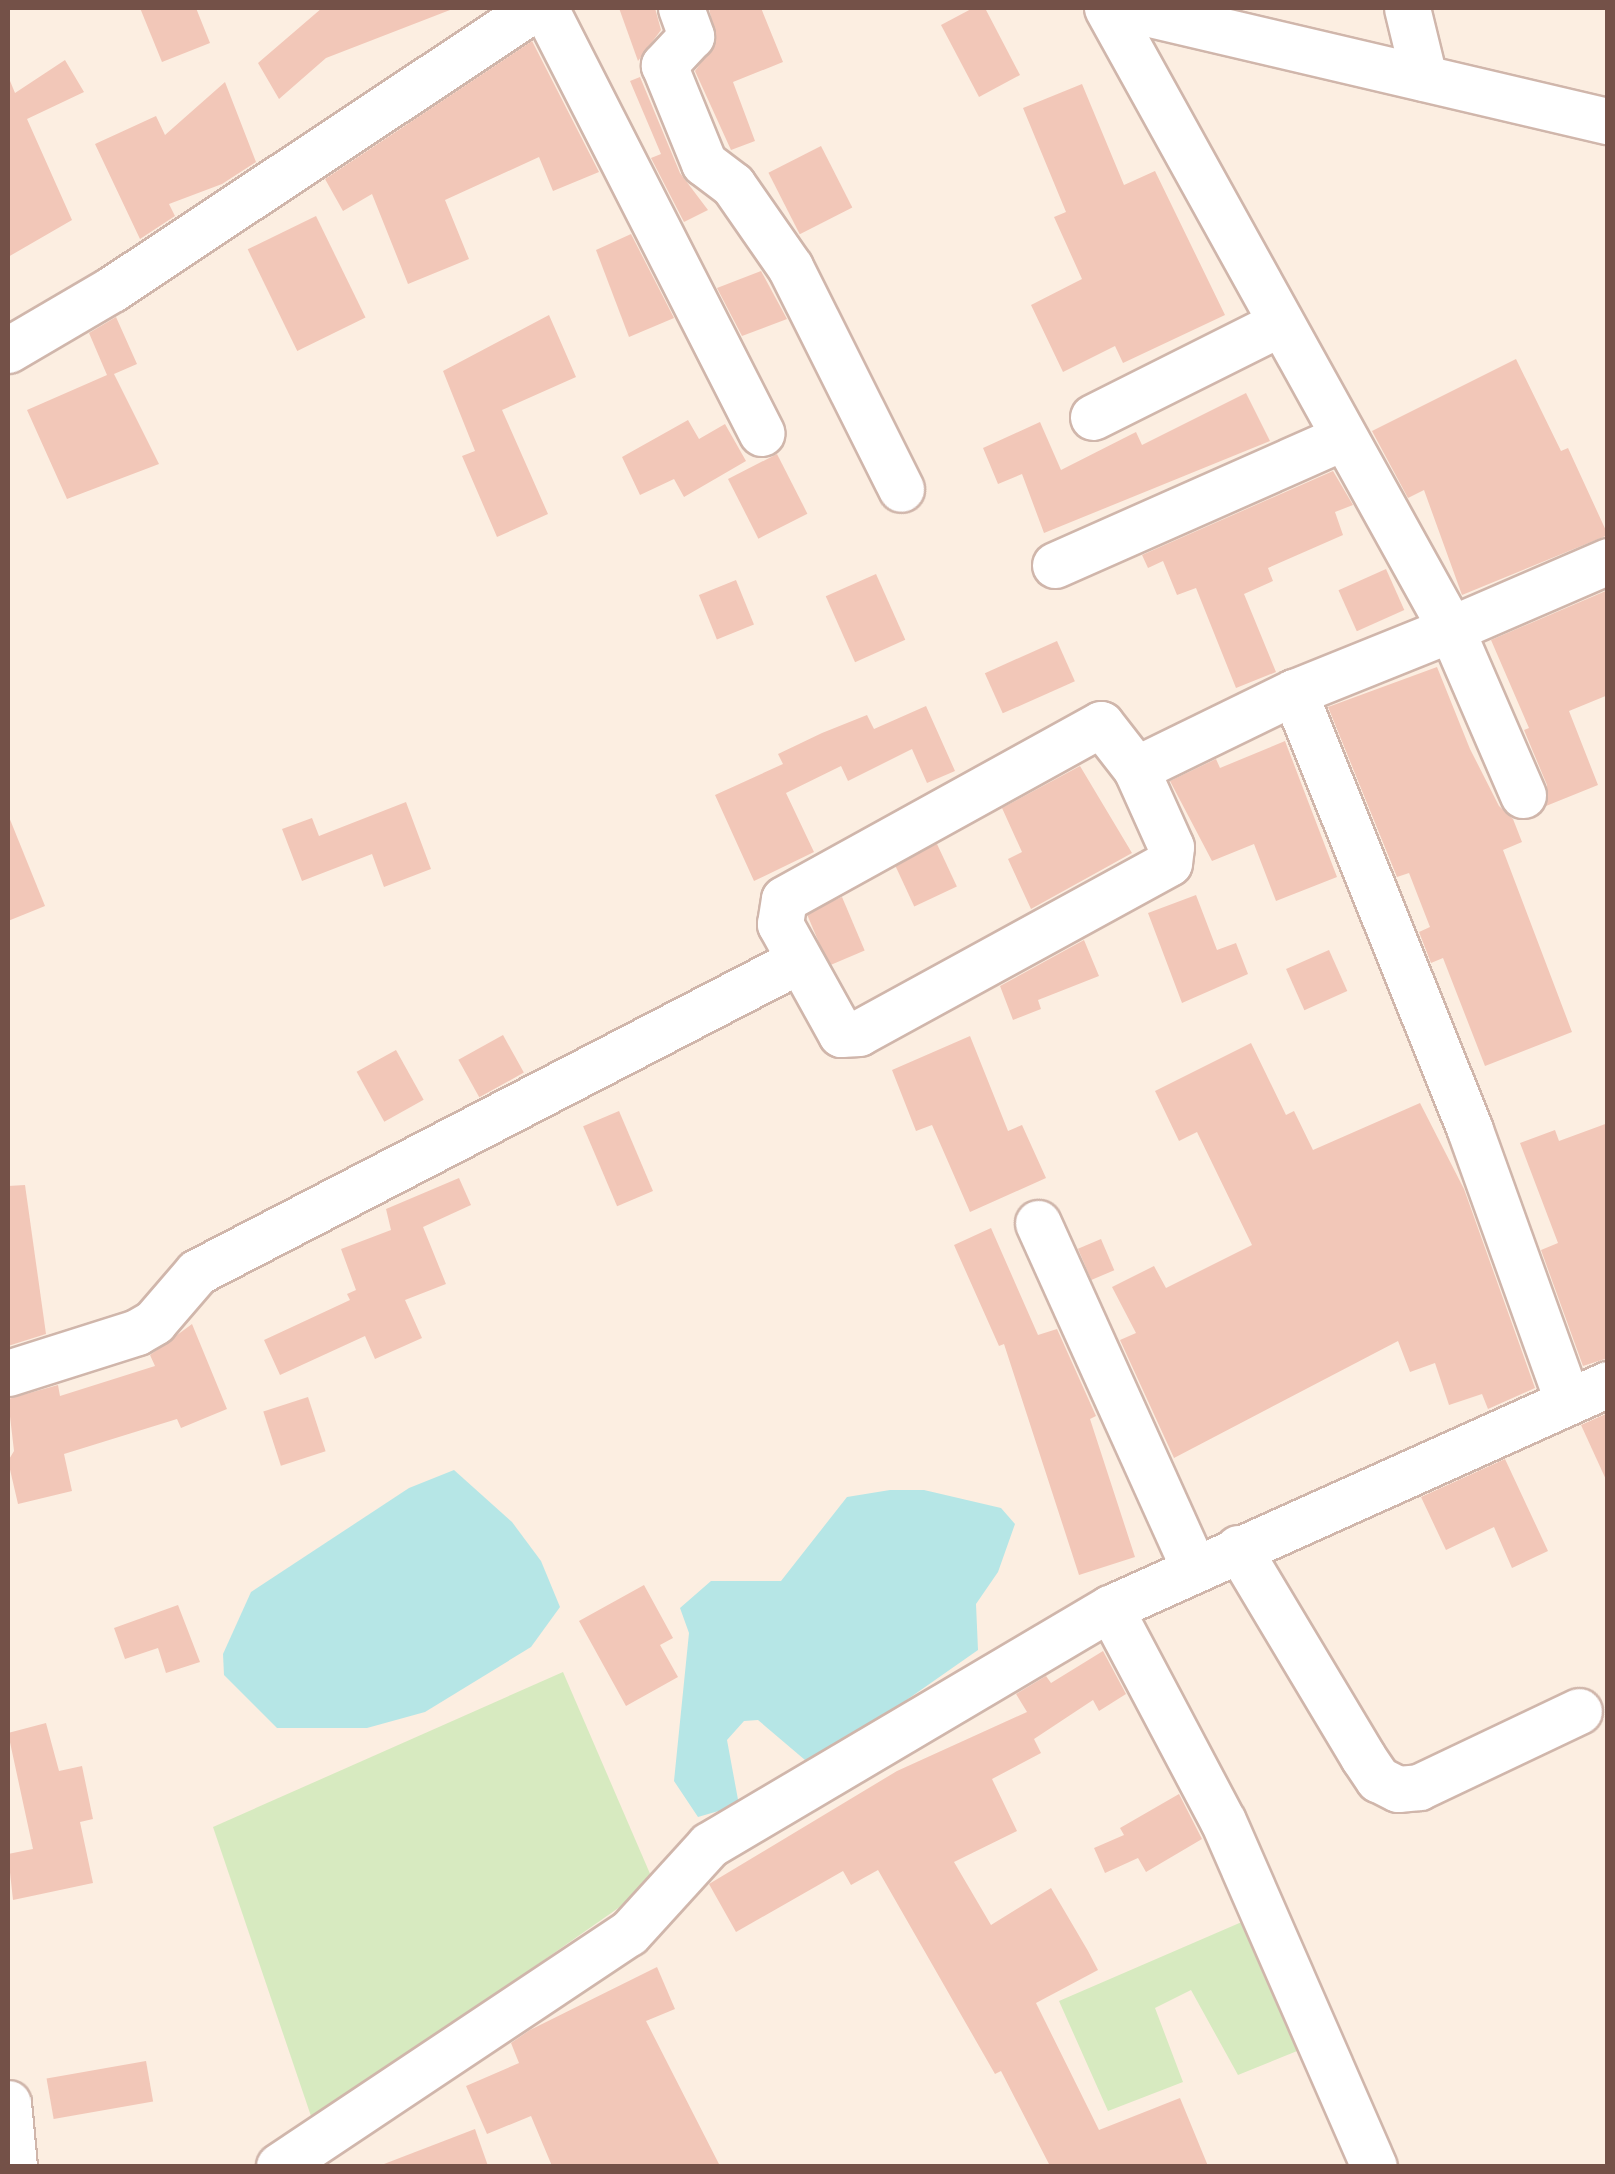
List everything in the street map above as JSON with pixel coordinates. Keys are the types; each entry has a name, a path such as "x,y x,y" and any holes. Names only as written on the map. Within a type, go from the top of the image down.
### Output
{"street":[{"path":"8,350 112,289 535,8"},
{"path":"545,8 762,433"},
{"path":"681,8 691,36 664,65 704,164 733,185 790,267 901,489"},
{"path":"1107,8 1451,629 1522,795"},
{"path":"1124,8 1608,121"},
{"path":"1407,8 1424,78"},
{"path":"1093,417 1281,323"},
{"path":"1055,565 1342,438"},
{"path":"1136,769 1294,692 1608,561"},
{"path":"279,2166 628,1933 709,1845 1110,1608 1588,1391 1470,1130 1294,692"},
{"path":"1090,724 1112,731 1136,769 1171,847 1163,868 850,1036 832,1026 780,924 784,898 1090,724"},
{"path":"8,1373 136,1332 154,1322 197,1272 798,961"},
{"path":"1038,1224 1194,1569"},
{"path":"1238,1548 1362,1757 1378,1779 1398,1789 1419,1786 1579,1712"},
{"path":"1110,1608 1223,1821 1374,2166"},
{"path":"8,2103 14,2166"}],"green space":[{"path":"563,1672 654,1883 313,2122 213,1827"},
{"path":"1251,1918 1307,2047 1238,2075 1191,1990 1155,2008 1183,2082 1108,2111 1059,2001"}],"water":[{"path":"454,1470 512,1522 541,1561 560,1607 531,1647 425,1712 367,1728 277,1728 224,1675 223,1654 251,1592 409,1488"},
{"path":"890,1490 924,1490 1001,1508 1015,1524 998,1572 976,1604 978,1650 855,1736 805,1760 758,1720 744,1721 727,1740 739,1805 698,1817 674,1781 689,1633 680,1608 711,1581 781,1581 847,1497"}],"building":[{"path":"140,8 196,8 210,43 162,62"},
{"path":"322,8 450,10 326,58 279,99 258,63"},
{"path":"619,8 655,8 661,30 638,61"},
{"path":"709,8 761,8 783,62 733,82 755,141 731,150 695,71 716,42"},
{"path":"973,8 985,8 1020,75 979,97 941,25"},
{"path":"532,41 599,172 553,191 539,157 445,200 469,259 408,284 372,194 343,211 325,179"},
{"path":"65,60 84,92 27,119 72,220 8,257 8,76 15,93"},
{"path":"640,77 680,173 708,210 684,222 651,158 661,154 630,81"},
{"path":"225,82 256,162 222,184 169,204 175,216 140,239 95,144 156,116 165,135"},
{"path":"1082,84 1124,185 1155,171 1225,315 1123,363 1115,346 1063,372 1031,305 1082,279 1054,217 1066,212 1023,108"},
{"path":"821,146 852,207 800,234 768,173"},
{"path":"316,216 366,318 297,351 248,249"},
{"path":"631,234 674,318 629,337 596,250"},
{"path":"761,271 787,319 742,336 717,288"},
{"path":"549,315 576,377 502,410 548,514 497,537 462,456 475,451 443,371"},
{"path":"116,317 137,364 114,374 159,464 67,499 27,410 107,375 89,333"},
{"path":"1516,359 1561,451 1568,448 1608,535 1462,595 1424,490 1408,498 1372,431"},
{"path":"1246,393 1270,441 1044,533 1022,474 998,484 983,448 1040,422 1061,470 1136,432 1142,445"},
{"path":"688,420 699,439 725,424 746,461 684,497 674,479 640,495 622,457"},
{"path":"777,454 807,514 758,539 728,479"},
{"path":"1333,471 1353,505 1335,512 1343,535 1268,568 1273,581 1244,594 1276,672 1236,688 1196,588 1177,595 1163,561 1148,568 1142,555"},
{"path":"1386,569 1404,610 1357,631 1338,590"},
{"path":"876,574 905,640 855,662 826,596"},
{"path":"736,580 754,625 717,639 699,595"},
{"path":"1608,590 1608,695 1569,711 1598,785 1546,806 1547,785 1524,730 1529,728 1491,640"},
{"path":"1057,641 1075,681 1003,713 985,673"},
{"path":"1437,667 1470,749 1499,806 1513,819 1522,842 1503,850 1572,1032 1485,1066 1443,958 1431,963 1419,932 1430,927 1409,873 1397,877 1328,707"},
{"path":"926,706 955,771 927,783 912,749 848,781 841,766 786,793 814,852 754,881 715,795 783,764 778,754 822,733 867,715 874,729"},
{"path":"1285,741 1337,877 1276,901 1254,844 1212,861 1170,781 1216,759 1220,768"},
{"path":"1080,766 1132,853 1031,909 1008,859 1022,852 1002,808"},
{"path":"406,802 431,869 384,887 372,854 302,881 282,829 312,818 319,836"},
{"path":"8,818 45,906 8,921"},
{"path":"937,844 957,887 914,906 894,864"},
{"path":"1196,895 1217,950 1236,943 1248,974 1182,1003 1148,913"},
{"path":"842,897 865,950 829,966 806,912"},
{"path":"1084,940 1099,976 1038,1000 1041,1009 1013,1020 1000,986"},
{"path":"1329,950 1347,991 1304,1010 1286,969"},
{"path":"503,1035 524,1073 479,1097 458,1060"},
{"path":"970,1036 1008,1131 1022,1125 1046,1178 970,1212 932,1125 916,1131 892,1070"},
{"path":"1251,1043 1286,1115 1294,1111 1313,1150 1420,1103 1464,1189 1535,1388 1488,1409 1482,1394 1449,1405 1435,1363 1410,1372 1398,1341 1174,1458 1120,1340 1136,1333 1112,1287 1154,1266 1166,1288 1252,1245 1197,1132 1179,1141 1155,1091"},
{"path":"396,1050 424,1100 384,1122 357,1072"},
{"path":"619,1111 653,1191 617,1206 583,1126"},
{"path":"1608,1123 1608,1358 1583,1366 1541,1250 1558,1243 1520,1143 1555,1130 1559,1141"},
{"path":"459,1178 471,1205 423,1227 446,1284 405,1300 422,1338 375,1359 365,1336 280,1375 264,1340 350,1300 347,1294 356,1290 341,1249 391,1230 386,1209"},
{"path":"25,1185 46,1334 8,1346 8,1186"},
{"path":"991,1228 1038,1335 1057,1329 1096,1416 1090,1419 1135,1557 1079,1575 1004,1344 999,1346 954,1245"},
{"path":"1101,1239 1114,1270 1091,1280 1078,1249"},
{"path":"192,1324 227,1409 181,1428 177,1419 64,1454 72,1491 18,1504 8,1461 14,1451 8,1399 58,1385 60,1396 155,1366 150,1355"},
{"path":"308,1397 326,1451 281,1466 263,1412"},
{"path":"1608,1413 1608,1484 1581,1425"},
{"path":"1505,1459 1548,1551 1512,1568 1494,1527 1446,1550 1421,1497"},
{"path":"644,1585 673,1638 660,1645 678,1677 626,1706 579,1621"},
{"path":"178,1605 200,1662 166,1673 158,1648 125,1659 114,1628"},
{"path":"1103,1651 1126,1694 1099,1711 1093,1700 1034,1739 1041,1753 992,1779 1017,1831 954,1862 991,1925 1051,1888 1088,1951 1098,1970 1036,2003 1099,2130 1180,2098 1208,2166 1050,2166 1001,2071 995,2074 878,1870 851,1885 843,1871 736,1932 709,1884 897,1771 1027,1712 1016,1694 1046,1676 1051,1683"},
{"path":"46,1723 59,1771 82,1766 93,1819 80,1822 93,1883 13,1900 8,1854 33,1849 8,1733"},
{"path":"1179,1794 1202,1839 1146,1872 1138,1858 1105,1873 1094,1848 1124,1835 1120,1828"},
{"path":"657,1967 675,2009 646,2021 720,2166 552,2166 531,2116 487,2134 466,2086 519,2063 511,2043 530,2030"},
{"path":"146,2061 153,2101 54,2119 47,2079"},
{"path":"475,2129 488,2166 384,2166 384,2164"}]}
